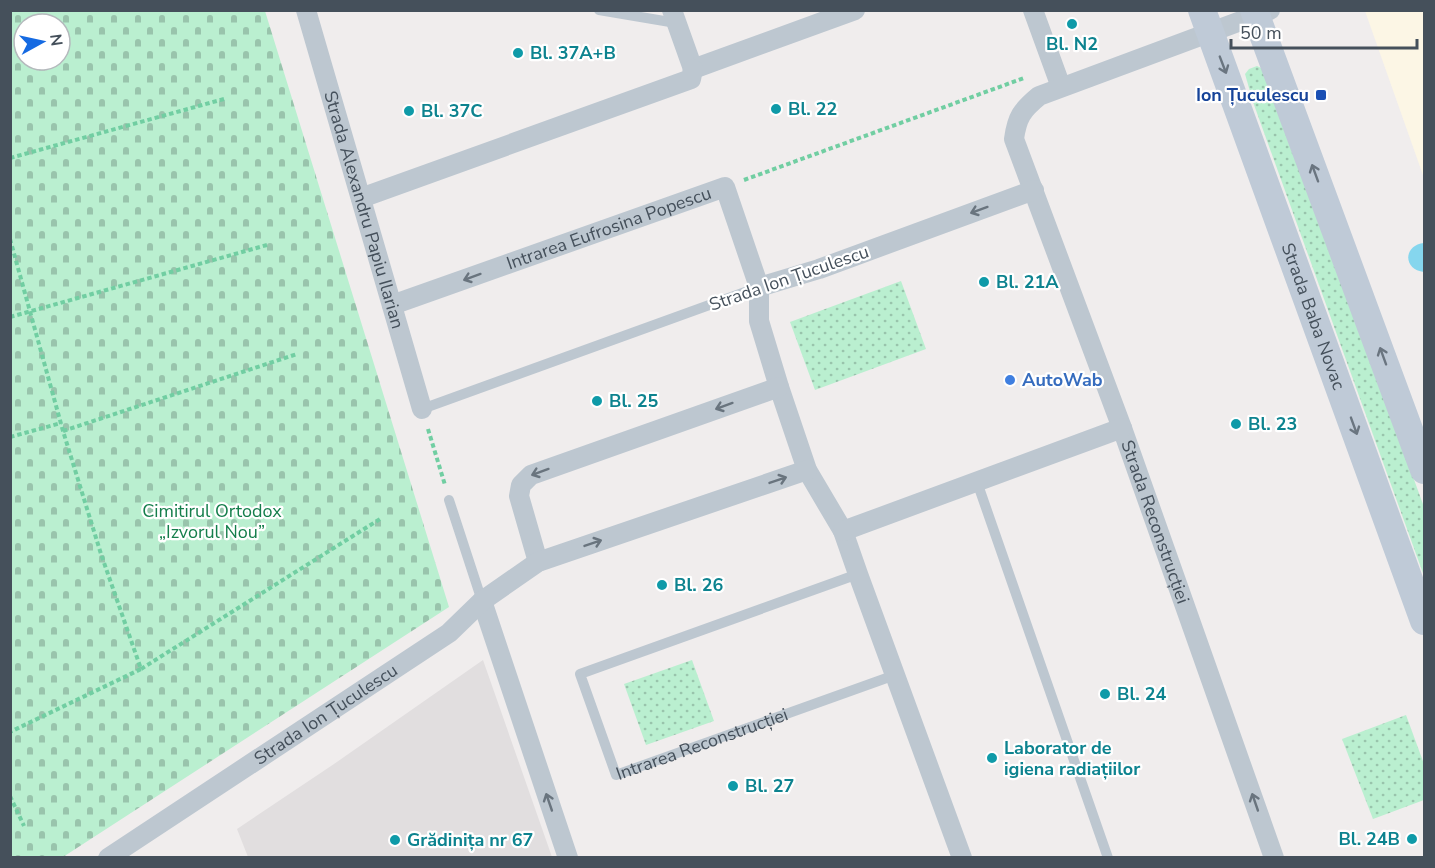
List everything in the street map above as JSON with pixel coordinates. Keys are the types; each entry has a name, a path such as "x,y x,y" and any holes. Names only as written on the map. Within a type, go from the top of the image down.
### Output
{"main road":[{"path":"1260,12 1425,470"},
{"name":"Strada Baba Novac","path":"1206,21 1425,621"}],"street":[{"name":"Strada Alexandru Papiu Ilarian","path":"306,10 422,409"},
{"path":"693,69 855,10"},
{"path":"1034,10 1061,87"},
{"path":"1034,190 1014,139 1019,115 1039,96 1206,21 1260,12"},
{"path":"361,198 692,79 693,69 674,17"},
{"name":"Intrarea Eufrosina Popescu","path":"392,305 725,187 759,287"},
{"name":"Strada Ion Țuculescu","path":"759,287 819,269 1034,190"},
{"name":"Strada Reconstrucției","path":"1034,190 1122,428 1274,858"},
{"path":"759,287 759,321 807,470 843,531 962,858"},
{"path":"538,562 519,496 521,484 531,475 779,387"},
{"path":"843,531 1122,428"},
{"name":"Strada Ion Țuculescu","path":"108,858 449,633 483,601 538,562 807,470"},
{"path":"483,601 568,858"}],"lane":[{"path":"599,10 674,17"},
{"name":"Strada Ion Țuculescu","path":"422,409 759,287"},
{"path":"977,482 1108,858"},
{"path":"449,500 483,601"},
{"name":"Intrarea Reconstrucției","path":"858,574 580,674 616,775 895,675"}],"path":[{"path":"725,187 1053,67"},
{"path":"10,158 224,99"},
{"path":"10,238 63,431 101,554 141,669"},
{"path":"10,317 267,245"},
{"path":"63,431 297,354"},
{"path":"10,437 61,423"},
{"path":"432,442 449,500"},
{"path":"10,732 141,669 380,519"},
{"path":"10,796 24,826"}],"shaded area":[{"path":"1365,11 1424,11 1424,178"},
{"path":"483,660 552,857 248,857 237,829"}],"green space":[{"name":"Cimitirul Ortodox „Izvorul Nou”","path":"10,11 265,11 449,607 63,857 11,857"},
{"path":"1257,66 1265,70 1424,507 1424,576 1253,102 1245,74 1249,69"},
{"path":"901,281 926,349 815,390 790,322"},
{"path":"692,660 714,721 646,745 624,684"},
{"path":"1406,715 1424,764 1424,800 1373,819 1342,739"}],"water":[{"path":"1424,243 1424,272 1412,267 1408,258 1412,248"}],"place":[{"name":"Bl. N2","path":"1072,24"},
{"name":"Bl. 37A+B","path":"518,53"},
{"name":"Ion Țuculescu","path":"1321,95"},
{"name":"Bl. 22","path":"776,109"},
{"name":"Bl. 37C","path":"409,111"},
{"name":"Bl. 21A","path":"984,282"},
{"name":"AutoWab","path":"1010,380"},
{"name":"Bl. 25","path":"597,401"},
{"name":"Bl. 23","path":"1236,424"},
{"name":"Bl. 26","path":"662,585"},
{"name":"Bl. 24","path":"1105,694"},
{"name":"Laborator de igiena radiațiilor","path":"992,758"},
{"name":"Bl. 27","path":"733,786"},
{"name":"Bl. 24B","path":"1412,839"},
{"name":"Grădinița nr 67","path":"395,840"}]}
